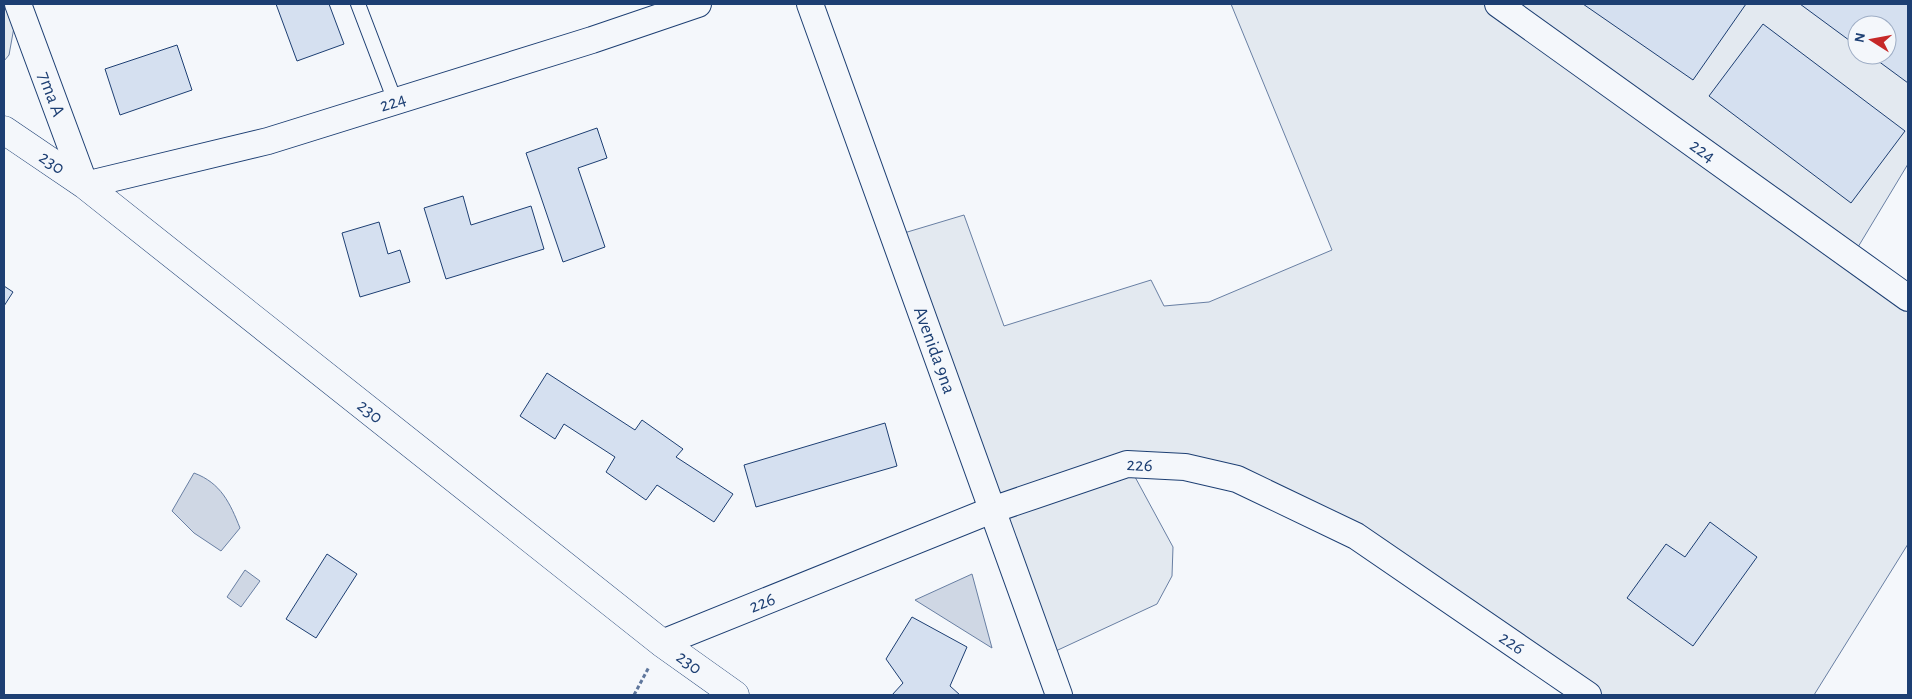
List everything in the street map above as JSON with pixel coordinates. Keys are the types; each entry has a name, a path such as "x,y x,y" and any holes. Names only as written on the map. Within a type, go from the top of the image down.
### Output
{"street":[{"name":"7ma A","path":"18,4 85,185"},
{"name":"224","path":"85,185 268,141 592,40 698,4"},
{"name":"Avenida 9na","path":"810,4 1059,695"},
{"name":"224","path":"1498,4 1908,298"},
{"name":"230","path":"4,130 85,185 662,642 735,695"},
{"name":"226","path":"662,642 992,510 1127,464 1184,467 1237,480 1356,536 1588,695"}],"lane":[{"path":"358,4 395,101"}],"shaded area":[{"path":"4,4 18,5 9,55 4,61"},
{"path":"1231,4 1908,4 1908,164 1852,257 1908,298 1908,544 1814,695 1588,695 1356,536 1237,479 1128,464 1173,547 1172,576 1157,604 1045,656 894,236 964,215 1004,326 1151,280 1164,306 1209,302 1332,250"},
{"path":"194,473 218,488 228,502 240,528 221,551 194,533 172,511"},
{"path":"245,570 260,581 241,607 227,597"},
{"path":"972,574 992,648 915,600"}],"building":[{"path":"276,4 329,4 344,44 297,61"},
{"path":"1583,4 1746,4 1693,80"},
{"path":"1800,4 1908,4 1908,83 1884,65 1897,65 1897,15 1847,15 1847,39"},
{"path":"1763,24 1905,131 1851,203 1709,96"},
{"path":"177,45 192,90 120,115 105,69"},
{"path":"597,128 607,158 578,168 605,247 563,262 526,153"},
{"path":"463,196 471,225 531,206 544,249 446,279 424,208"},
{"path":"379,222 388,254 400,250 410,282 360,297 342,233"},
{"path":"4,286 13,292 4,306"},
{"path":"547,373 635,430 642,420 683,449 676,457 733,494 714,522 657,485 646,500 606,472 615,457 564,424 555,439 520,416"},
{"path":"885,423 897,466 756,507 744,465"},
{"path":"1710,522 1757,557 1693,646 1627,598 1666,544 1685,557"},
{"path":"327,554 357,574 316,638 286,619"},
{"path":"912,617 967,647 950,686 960,695 892,695 903,683 886,659"}]}
